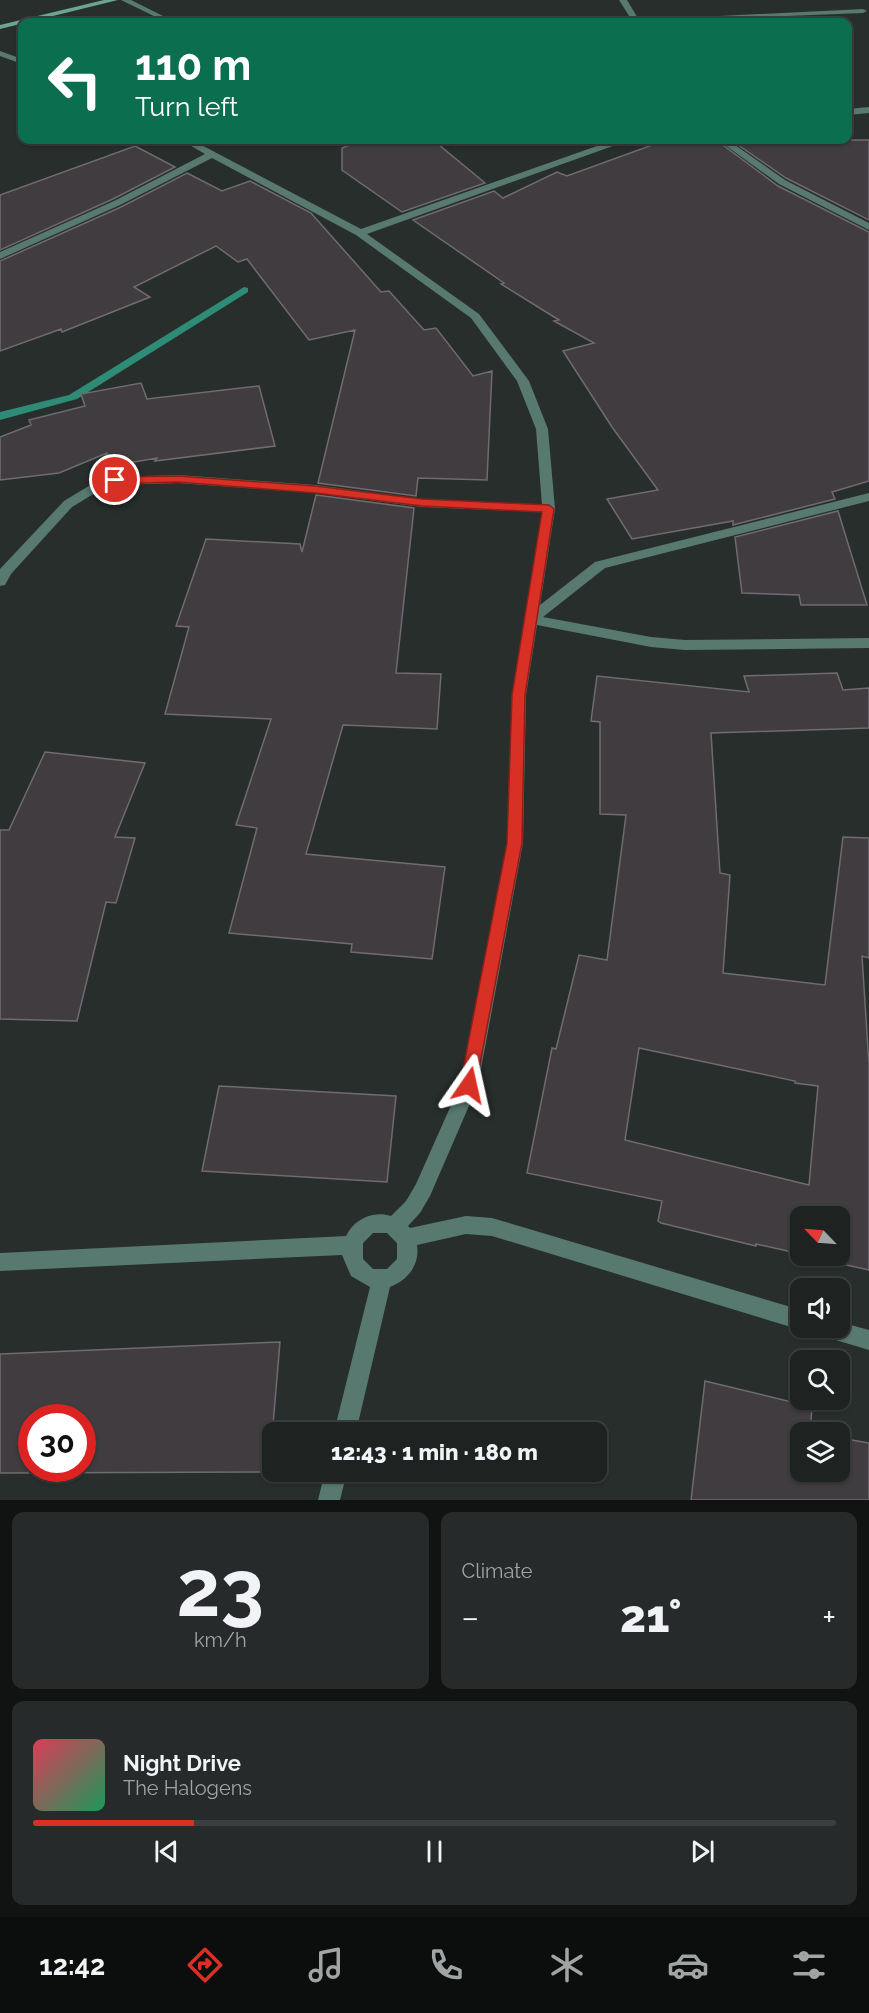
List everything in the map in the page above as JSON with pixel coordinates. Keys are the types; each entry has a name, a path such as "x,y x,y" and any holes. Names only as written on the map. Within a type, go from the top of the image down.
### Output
{"street":[{"path":"38,18 114,0"},
{"path":"125,0 163,18"},
{"path":"623,0 634,18"},
{"path":"727,18 863,12"},
{"path":"0,27 18,23"},
{"path":"0,53 18,60"},
{"path":"852,112 869,110"},
{"path":"196,144 360,233 475,316 523,381 542,429 549,509 519,695 515,843 469,1085 423,1190 400,1232"},
{"path":"360,233 610,144"},
{"path":"729,144 782,182 869,227"},
{"path":"0,255 117,203 212,154"},
{"path":"0,582 5,572 68,504 96,487 115,480 178,479 315,489 422,503 549,509"},
{"path":"531,619 600,565 869,497"},
{"path":"531,619 651,642 685,645 869,643"},
{"path":"386,1223 400,1232 409,1255 405,1263 392,1276 382,1278 365,1275 358,1270 352,1261 352,1245 355,1238 368,1226 386,1223"},
{"path":"400,1232 466,1225 492,1227 790,1317"},
{"path":"0,1262 352,1245"},
{"path":"347,1422 382,1278"},
{"path":"850,1335 869,1340"},
{"path":"329,1500 334,1482"}],"building":[{"path":"852,140 869,140 869,220 786,178 737,144 852,144"},
{"path":"352,144 438,144 485,183 402,212 342,170 342,148"},
{"path":"655,144 721,144 778,186 869,232 869,481 832,492 835,499 733,525 733,521 632,539 607,499 658,490 612,427 563,351 594,343 554,321 559,320 501,284 504,283 413,220 494,191 503,198 557,172 567,176"},
{"path":"135,146 175,167 113,199 0,250 0,195"},
{"path":"187,173 222,191 250,181 311,213 381,292 389,291 424,330 436,328 473,376 492,371 487,480 418,478 416,496 318,483 355,330 309,340 247,259 238,262 216,246 134,287 150,297 62,332 61,329 0,351 0,261 121,207"},
{"path":"141,383 147,399 259,386 275,446 155,461 157,458 111,466 107,453 59,473 0,480 0,437 31,425 29,420 85,406 81,394"},
{"path":"316,495 414,508 396,673 441,674 437,729 343,725 306,854 445,867 432,959 351,952 352,944 229,933 257,828 236,825 271,719 165,714 189,627 176,626 206,539 300,544 302,552"},
{"path":"838,511 867,605 801,605 799,595 742,593 735,537"},
{"path":"837,673 843,690 869,688 869,728 711,733 720,873 730,875 723,973 825,985 843,837 869,838 869,958 862,956 869,1065 869,1270 850,1266 850,1206 790,1206 790,1252 756,1244 756,1246 661,1223 658,1221 662,1201 527,1173 552,1048 556,1049 579,955 607,960 626,815 600,814 600,722 591,721 597,676 749,692 744,676","holes":["639,1048 795,1081 795,1083 818,1086 809,1185 625,1140"]},
{"path":"45,752 145,763 115,837 135,838 116,903 106,902 77,1021 0,1019 0,830 9,830"},
{"path":"219,1086 396,1096 387,1182 202,1171"},
{"path":"280,1342 273,1422 262,1422 262,1472 96,1473 96,1404 18,1404 18,1473 0,1473 0,1354"},
{"path":"705,1381 790,1402 790,1410 812,1410 811,1422 790,1422 790,1482 850,1482 850,1440 869,1443 869,1500 691,1500"}],"waterway":[{"path":"0,416 73,397 244,290"}],"route":[{"path":"115,480 178,479 315,489 422,503 549,509 519,695 515,843 469,1085"}]}
